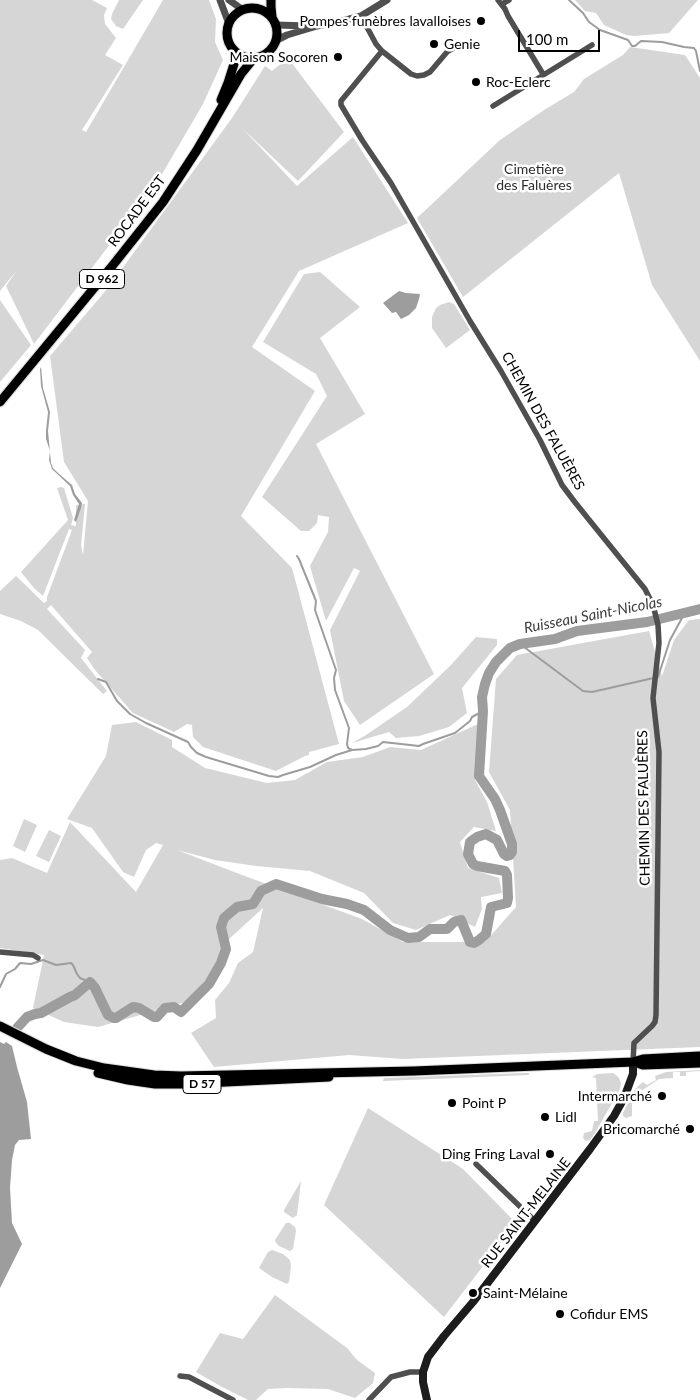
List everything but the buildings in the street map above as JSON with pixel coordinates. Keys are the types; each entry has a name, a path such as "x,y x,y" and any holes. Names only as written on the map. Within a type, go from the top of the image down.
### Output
{"main road":[{"path":"271,0 270,7 278,32 274,47 261,57 254,58 246,58 234,50 228,38 228,24 232,18 243,10 256,4 274,21"},
{"name":"ROCADE EST","path":"197,150 228,83 234,64 234,50"},
{"name":"ROCADE EST","path":"0,402 163,202 197,150 242,74 254,58"},
{"name":"D 57","path":"0,1026 32,1043 69,1058 104,1068 181,1076 414,1071 633,1062 647,1059 700,1056"},
{"name":"D 57","path":"0,1032 73,1066 128,1080 155,1084 299,1080 414,1071"},
{"name":"D 57","path":"633,1062 643,1065 700,1063"},
{"name":"RUE SAINT-MELAINE","path":"423,1372 428,1357 473,1302 614,1116 629,1086 633,1074 633,1062"},
{"path":"423,1372 427,1400"}],"street":[{"path":"220,0 228,24"},
{"path":"229,0 243,10"},
{"path":"277,40 317,26 361,16 387,0"},
{"path":"508,0 500,2 542,74"},
{"path":"361,16 376,44 382,51 411,74 417,76 430,72 447,52 462,43"},
{"path":"274,21 317,26"},
{"path":"493,106 542,74 592,45"},
{"name":"CHEMIN DES FALUÈRES","path":"382,51 341,102 341,105 391,184 470,322 501,371 540,440 562,485 645,589 653,605 658,625 659,643 653,698 659,752 656,1015 652,1026 634,1043 633,1062"},
{"path":"0,952 33,955 38,958"},
{"path":"476,1164 535,1221"},
{"path":"369,1400 391,1377 410,1372 423,1372"},
{"path":"180,1376 189,1377 233,1400"}],"green space":[{"path":"0,0 92,0 107,8 104,15 105,24 116,38 105,55 123,65 82,130 86,132 163,0 209,0 216,19 215,42 223,60 203,104 158,181 34,344 6,286 17,270 0,291"},
{"path":"119,0 143,0 123,29 116,26 111,19"},
{"path":"575,0 698,0 669,33 634,36 626,35 604,25 596,13 585,11"},
{"name":"Cimetière des Faluères","path":"630,47 685,55 700,78 700,361 652,285 619,173 463,297 417,218 500,140 574,92 584,79 623,55"},
{"path":"288,58 344,132 298,181 242,128 297,186 353,137 408,223 299,271 252,347 315,391 241,516 292,568 339,744 309,752 309,755 276,771 203,747 193,737 192,725 187,724 174,732 133,713 95,670 87,658 92,652 51,605 47,609 85,650 81,658 107,691 103,694 38,630 21,621 0,614 0,591 16,576 44,603 47,601 72,530 69,529 43,596 21,572 68,520 57,488 64,488 73,518 71,525 76,526 76,505 85,504 81,545 83,555 88,501 64,462 50,356 108,288 232,118 265,66 272,71"},
{"path":"320,272 360,307 320,338 365,414 316,444 434,674 360,725 344,701 330,630 360,571 354,568 326,621 310,566 328,532 329,517 318,515 317,523 309,531 301,531 262,497 327,396 316,374 263,342 304,274"},
{"path":"0,300 31,345 0,382"},
{"path":"449,302 454,304 470,330 446,348 432,328 432,317 436,308"},
{"path":"700,619 700,1047 403,1059 349,1055 214,1067 191,1033 216,1018 215,1000 229,983 238,963 253,952 263,908 229,939 213,972 186,1002 98,1027 64,1022 33,1008 44,955 0,948 0,860 12,858 47,873 70,822 136,892 163,845 156,843 146,850 134,877 123,872 92,828 67,819 106,756 112,725 136,722 172,740 172,747 205,768 267,783 295,780 327,762 363,757 390,747 421,750 478,724 475,780 487,802 496,831 474,827 460,842 468,868 499,878 502,893 481,897 482,909 475,927 450,915 416,930 393,923 364,893 310,871 215,860 177,850 362,919 403,942 485,942 516,907 510,810 489,772 496,679 517,655 649,631 662,676 674,640 689,620"},
{"path":"476,637 497,639 497,645 462,688 467,713 449,727 419,736 396,738 389,732 352,743 407,707 451,665"},
{"path":"24,819 37,825 25,852 13,846"},
{"path":"49,830 61,836 49,862 36,856"},
{"path":"700,1070 686,1072 686,1076 680,1076 680,1072 673,1072 673,1078 659,1079 638,1093 632,1101 632,1116 626,1118 623,1116 635,1089 643,1082 647,1085 656,1080 655,1076 666,1072"},
{"path":"529,1073 529,1075 383,1081 384,1078"},
{"path":"613,1073 619,1078 620,1089 595,1133 590,1140 586,1141 583,1138 584,1133 592,1131 594,1121 598,1121 596,1078 592,1077 597,1074"},
{"path":"368,1108 463,1169 516,1223 444,1317 324,1205"},
{"path":"301,1181 297,1215 293,1218 284,1210"},
{"path":"286,1223 290,1223 295,1227 296,1231 293,1249 290,1251 279,1246 275,1240"},
{"path":"272,1250 283,1254 290,1260 289,1282 287,1284 259,1268 268,1252"},
{"path":"275,1295 347,1348 357,1360 375,1373 373,1383 355,1398 328,1389 286,1388 268,1389 256,1400 248,1400 196,1372 220,1333 243,1339"}],"shaded area":[{"path":"399,291 420,294 416,308 409,315 401,319 396,312 392,313 383,303"},
{"path":"41,367 43,388 50,412 48,431 50,450 46,439 48,412 41,386"},
{"path":"50,452 53,468 72,485 75,494 82,503 76,522 74,520 79,504 70,486 52,469 49,460"},
{"path":"0,1042 4,1044 6,1042 12,1046 27,1102 31,1139 19,1140 15,1145 10,1188 12,1223 22,1244 0,1288"}],"waterway":[{"path":"569,0 583,13 589,22 600,30 628,40 632,46 641,41 662,42 694,48 700,71"},
{"path":"297,556 316,601 315,610 336,670 334,678 335,690 349,728 348,748 352,750"},
{"name":"Ruisseau Saint-Nicolas","path":"17,1028 27,1017 41,1013 75,995 90,982 95,988 108,1015 114,1018 133,1007 139,1008 154,1017 157,1017 165,1008 174,1007 181,1012 209,984 221,963 226,949 221,927 224,918 237,907 253,904 261,891 276,884 364,910 390,930 408,938 419,937 430,929 447,929 454,922 461,920 470,942 474,943 479,940 486,934 491,907 507,903 507,875 505,871 473,864 468,854 470,842 486,834 497,840 504,854 507,856 512,852 512,844 500,810 495,799 479,776 483,711 482,697 489,673 496,662 510,648 520,644 555,639 577,631 647,622 700,609"},
{"path":"520,644 583,691 592,692 658,677 670,640 682,618 688,612"},
{"path":"98,679 106,682 117,701 130,714 188,742 197,753 269,776 278,777 310,767 336,755 352,750 378,746 383,742 419,746 455,733 470,721 472,717 483,711"},
{"path":"0,987 6,974 15,969 20,963 31,964 43,960 56,965 71,963 80,978 90,982"}],"place":[{"name":"Pompes funèbres lavalloises","path":"481,21"},
{"name":"Genie","path":"434,44"},
{"name":"Maison Socoren","path":"338,57"},
{"name":"Roc-Eclerc","path":"476,82"},
{"name":"Intermarché","path":"662,1096"},
{"name":"Point P","path":"452,1103"},
{"name":"Lidl","path":"545,1117"},
{"name":"Bricomarché","path":"690,1129"},
{"name":"Ding Fring Laval","path":"550,1154"},
{"name":"Saint-Mélaine","path":"473,1293"},
{"name":"Cofidur EMS","path":"560,1314"}]}
